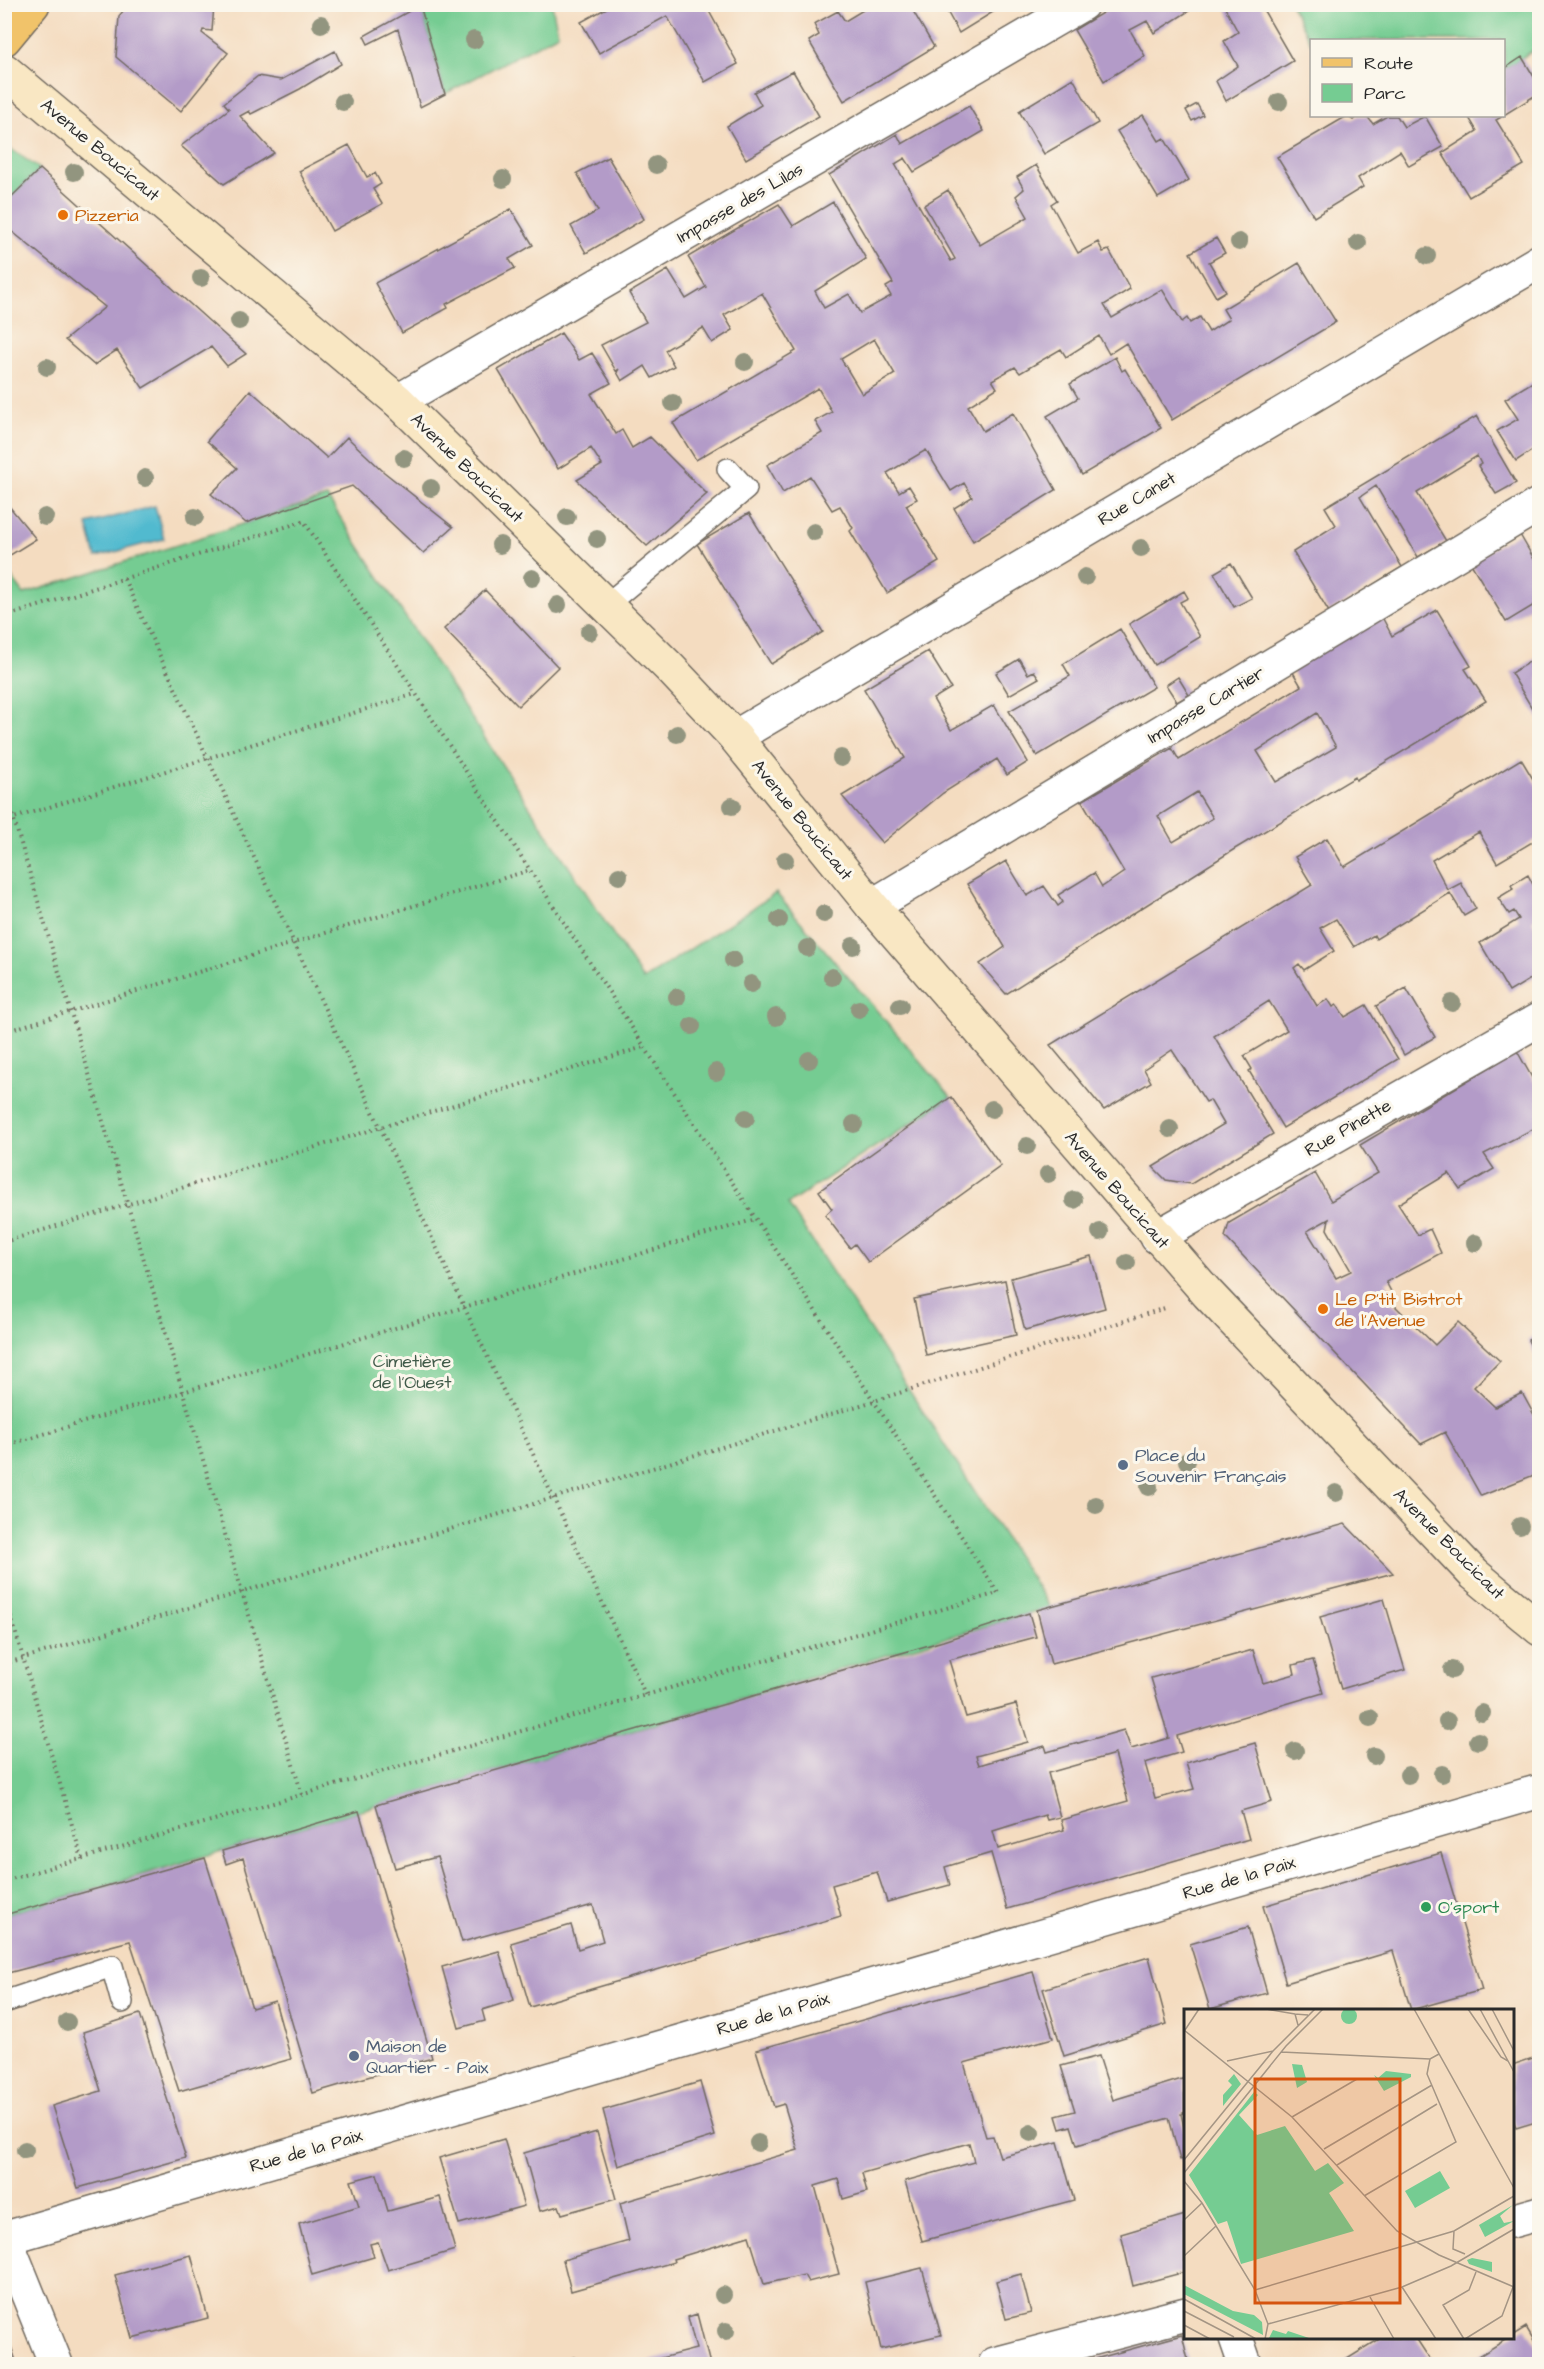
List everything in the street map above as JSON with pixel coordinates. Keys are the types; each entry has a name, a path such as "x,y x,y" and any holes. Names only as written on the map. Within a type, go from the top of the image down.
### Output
{"main road":[{"path":"4,39 33,4"},
{"name":"Avenue Boucicaut","path":"4,70 398,401 606,604 735,737 872,906 1208,1294 1474,1574 1539,1629"}],"street":[{"name":"Impasse des Lilas","path":"398,401 1082,4"},
{"name":"Rue Canet","path":"735,737 1539,261"},
{"name":"Impasse Cartier","path":"872,906 1539,504"},
{"name":"Rue Pinette","path":"1157,1237 1539,1019"},
{"name":"Rue de la Paix","path":"5,2237 1539,1791"},
{"path":"1514,2220 1539,2213"},
{"path":"5,2237 56,2364"},
{"path":"995,2364 1184,2314"},
{"path":"1237,2339 1245,2364"}],"lane":[{"path":"606,604 746,489 728,469"},
{"path":"4,2002 112,1966 122,2002"}],"path":[{"path":"4,616 304,521 998,1593 4,1881"},
{"path":"124,579 646,1696"},
{"path":"4,821 415,694"},
{"path":"4,786 302,1795"},
{"path":"4,1032 530,870"},
{"path":"4,1242 644,1047"},
{"path":"4,1446 756,1219"},
{"path":"4,1664 874,1401 1208,1294"},
{"path":"4,1593 82,1859"}],"green space":[{"path":"420,5 552,5 558,34 445,94"},
{"path":"1291,5 1539,5 1539,47 1505,68 1505,39 1310,39 1310,41"},
{"path":"5,145 40,169 5,204"},
{"name":"Cimetière de l'Ouest","path":"327,497 643,980 776,893 951,1097 788,1204 1050,1607 5,1915 4,567 24,594"}],"water":[{"path":"155,506 164,539 96,557 87,524"}],"building":[{"path":"614,4 705,4 738,64 705,82 667,16 599,53 581,22"},
{"path":"873,4 909,4 934,47 844,101 809,41 819,35 814,24 838,11 845,21"},
{"path":"943,4 1006,4 959,33"},
{"path":"1117,4 1200,4 1154,33 1147,21 1130,30 1145,56 1104,81 1074,30"},
{"path":"1223,4 1260,4 1293,61 1226,101 1216,81 1238,66 1224,41 1238,32"},
{"path":"128,5 214,5 212,31 203,30 202,33 228,53 181,111 116,57 119,16"},
{"path":"420,5 445,94 420,107 398,29 368,44 364,36"},
{"path":"335,51 341,64 300,89 251,114 249,111 240,116 274,153 224,184 181,146 229,109 224,103 258,76 281,80"},
{"path":"1522,57 1539,85 1539,93 1505,114 1505,68"},
{"path":"793,71 819,116 746,159 727,126 761,105 754,92"},
{"path":"1073,78 1098,123 1044,154 1019,111"},
{"path":"1197,104 1203,115 1192,121 1186,110"},
{"path":"969,106 984,131 914,172 905,158 895,164 951,261 955,259 924,205 948,190 980,245 1028,217 1016,196 1024,189 1017,177 1036,165 1057,200 1051,204 1078,253 1098,242 1103,252 1109,250 1130,289 1104,305 1112,318 1162,289 1182,322 1187,318 1190,323 1200,317 1209,332 1229,319 1223,309 1299,263 1336,322 1172,420 1126,343 1109,354 1099,336 1066,357 1061,349 1020,373 1015,367 992,380 997,388 968,406 983,431 1013,413 1056,490 973,541 954,508 972,497 964,483 951,491 926,450 887,473 899,492 909,486 917,499 906,505 939,562 887,593 850,531 853,528 840,506 832,510 810,476 783,493 767,465 822,433 815,421 832,412 818,388 696,460 673,423 796,351 762,293 724,315 733,330 712,343 703,328 665,350 674,366 652,378 645,366 622,381 617,372 619,369 616,371 601,345 646,322 629,293 668,270 686,299 706,287 688,257 779,204 793,226 833,202 866,259 815,291 824,308 849,294 860,313 891,296 886,287 893,283 829,175 897,134 902,144","holes":["874,339 895,374 862,394 841,359"]},
{"path":"1143,115 1159,141 1164,138 1189,180 1158,198 1117,131"},
{"path":"1345,117 1353,120 1357,117 1368,117 1373,124 1385,117 1398,117 1404,127 1426,117 1443,147 1409,166 1400,151 1358,178 1363,187 1314,217 1277,157"},
{"path":"1469,117 1501,117 1496,120 1524,165 1469,197 1442,153 1477,131"},
{"path":"349,145 367,177 375,173 381,184 373,189 382,204 332,231 299,171"},
{"path":"608,157 644,219 586,253 571,226 598,211 577,173"},
{"path":"40,169 246,354 227,366 211,347 143,388 117,350 94,365 65,340 105,307 4,225 4,204"},
{"path":"511,209 533,245 509,259 515,268 446,304 448,308 402,333 375,283"},
{"path":"1216,238 1225,253 1209,262 1226,291 1216,297 1190,253"},
{"path":"561,333 579,360 592,353 611,383 591,394 616,434 622,430 632,448 650,437 707,494 647,546 577,480 602,465 591,448 558,469 498,370"},
{"path":"1115,357 1122,371 1125,369 1161,428 1082,475 1047,416 1078,398 1070,384"},
{"path":"1539,378 1539,446 1516,461 1497,431 1518,419 1505,399"},
{"path":"250,390 327,458 347,437 384,472 453,527 423,553 352,486 246,523 211,494 237,468 207,441"},
{"path":"1477,416 1516,483 1496,494 1478,466 1481,464 1477,456 1417,493 1446,541 1418,557 1376,486 1360,497 1402,567 1329,612 1293,552 1336,525 1325,507"},
{"path":"4,500 36,539 4,559"},
{"path":"749,513 823,632 771,664 697,544"},
{"path":"1519,533 1539,568 1539,602 1506,622 1470,562"},
{"path":"1231,563 1252,598 1234,607 1214,573"},
{"path":"485,590 558,667 518,706 444,629"},
{"path":"1184,591 1188,598 1180,602 1200,637 1154,665 1129,624"},
{"path":"1437,610 1471,666 1465,669 1486,701 1356,780 1355,777 1233,850 1006,994 980,964 1005,947 967,884 1006,861 1027,896 1044,886 1058,906 1063,902 1058,895 1094,873 1102,887 1124,872 1082,801 1172,748 1179,760 1301,686 1291,669 1381,615 1392,636","holes":["1317,713 1336,747 1276,782 1257,751","1197,792 1213,818 1173,842 1158,816"]},
{"path":"1120,629 1154,687 1037,756 1009,711 1070,676 1063,664"},
{"path":"928,651 951,688 933,699 951,730 994,705 1028,762 1007,775 997,759 943,793 882,843 842,796 905,758 864,689"},
{"path":"1539,656 1539,720 1511,673"},
{"path":"1019,659 1028,674 1034,671 1039,678 1009,695 996,673"},
{"path":"1178,677 1189,695 1177,702 1166,685"},
{"path":"1521,759 1539,789 1539,838 1497,863 1479,832 1432,860 1448,890 1461,883 1476,909 1464,916 1450,893 1376,939 1374,935 1354,947 1336,919 1320,928 1334,951 1304,970 1299,964 1294,968 1317,1006 1328,999 1333,1007 1337,1005 1345,1017 1366,1005 1398,1059 1283,1128 1249,1071 1252,1069 1244,1056 1287,1030 1269,1001 1214,1036 1273,1134 1191,1184 1166,1180 1153,1167 1224,1124 1210,1100 1206,1102 1172,1050 1144,1069 1151,1082 1104,1110 1050,1045 1312,885 1295,857 1327,838 1344,867"},
{"path":"1528,875 1539,896 1539,915 1532,920 1539,932 1539,974 1509,992 1480,943 1519,919 1514,911 1509,914 1498,898 1513,889 1511,885"},
{"path":"1406,988 1435,1037 1404,1055 1376,1006"},
{"path":"1517,1051 1539,1090 1539,1126 1484,1154 1494,1169 1460,1189 1449,1173 1398,1204 1418,1235 1430,1229 1441,1253 1386,1282 1395,1299 1391,1302 1435,1345 1458,1322 1500,1361 1474,1387 1495,1407 1522,1393 1539,1424 1539,1473 1481,1496 1445,1432 1421,1444 1225,1237 1229,1223 1315,1173 1331,1201 1378,1173 1360,1145","holes":["1329,1219 1327,1229 1351,1271 1336,1278 1307,1231"]},
{"path":"951,1097 1001,1166 868,1262 855,1244 850,1248 825,1215 832,1209 819,1191"},
{"path":"1091,1256 1105,1308 1025,1330 1011,1278"},
{"path":"1005,1280 1016,1335 926,1355 914,1299"},
{"path":"1539,1334 1539,1363 1528,1340"},
{"path":"1345,1524 1393,1573 1051,1664 1037,1610"},
{"path":"1384,1599 1405,1670 1341,1689 1320,1617"},
{"path":"1029,1613 1036,1637 949,1660 966,1717 1016,1704 1028,1742 976,1756 979,1765 1045,1746 1047,1752 1124,1730 1131,1749 1169,1738 1151,1678 1253,1650 1263,1683 1295,1674 1293,1665 1313,1660 1323,1693 1177,1736 1182,1752 1145,1763 1155,1799 1194,1789 1186,1763 1255,1743 1272,1802 1241,1811 1249,1839 1007,1909 991,1853 945,1867 950,1885 887,1902 877,1872 832,1885 841,1916 530,2007 511,1943 571,1925 578,1949 603,1941 593,1905 462,1942 437,1857 395,1868 376,1805 943,1641","holes":["1115,1754 1128,1801 1061,1820 1064,1830 998,1849 993,1831 1045,1815 1047,1820 1060,1817 1048,1773"]},
{"path":"359,1811 432,2058 313,2093 243,1858 226,1864 222,1851"},
{"path":"1441,1853 1482,1990 1411,2009 1393,1951 1286,1983 1263,1906"},
{"path":"205,1858 252,2008 275,2001 291,2059 179,2091 130,1941 4,1974 4,1915"},
{"path":"1248,1927 1267,1993 1210,2009 1190,1944"},
{"path":"499,1951 514,2000 482,2010 485,2021 459,2028 442,1967"},
{"path":"1149,1957 1167,2024 1064,2056 1043,1989"},
{"path":"1033,1972 1053,2038 964,2063 986,2137 993,2136 1000,2157 1058,2142 1074,2200 922,2241 905,2181 974,2162 969,2143 862,2173 867,2192 843,2199 838,2179 815,2186 839,2274 808,2282 804,2275 764,2284 749,2236 673,2259 674,2262 571,2291 563,2260 629,2241 620,2203 798,2150 784,2104 774,2107 756,2050"},
{"path":"140,2014 186,2158 78,2188 52,2106 101,2091 83,2032"},
{"path":"1099,2056 1113,2100 1184,2078 1184,2112 1181,2114 1184,2128 1184,2159 1180,2160 1169,2118 1077,2145 1071,2126 1060,2129 1056,2116 1075,2111 1061,2066"},
{"path":"1539,2056 1539,2121 1516,2128 1514,2122 1514,2064"},
{"path":"700,2082 715,2136 618,2166 603,2110"},
{"path":"597,2132 616,2199 562,2214 559,2206 540,2211 524,2153"},
{"path":"504,2139 524,2206 459,2224 439,2158"},
{"path":"377,2174 388,2211 440,2197 455,2250 388,2270 378,2242 370,2244 374,2257 312,2275 299,2224 359,2206 351,2181"},
{"path":"1184,2215 1184,2272 1133,2286 1121,2234"},
{"path":"191,2255 208,2318 132,2338 115,2275"},
{"path":"922,2268 941,2335 881,2349 865,2282"},
{"path":"1021,2274 1031,2313 1006,2319 996,2281"},
{"path":"697,2314 710,2364 638,2364 696,2349 688,2317"},
{"path":"1526,2327 1539,2349 1539,2364 1466,2364 1507,2339 1514,2339 1514,2334"},
{"path":"5,2328 17,2364 4,2364"},
{"path":"1182,2335 1189,2364 1077,2364"},
{"path":"1379,2339 1417,2339 1433,2364 1339,2364"},
{"path":"574,2357 576,2364 555,2363"}],"place":[{"name":"Pizzeria","path":"63,215"},
{"name":"Le P'tit Bistrot de l'Avenue","path":"1323,1309"},
{"name":"Place du Souvenir Français","path":"1123,1465"},
{"name":"O'sport","path":"1426,1907"},
{"name":"Maison de Quartier - Paix","path":"354,2056"}]}
